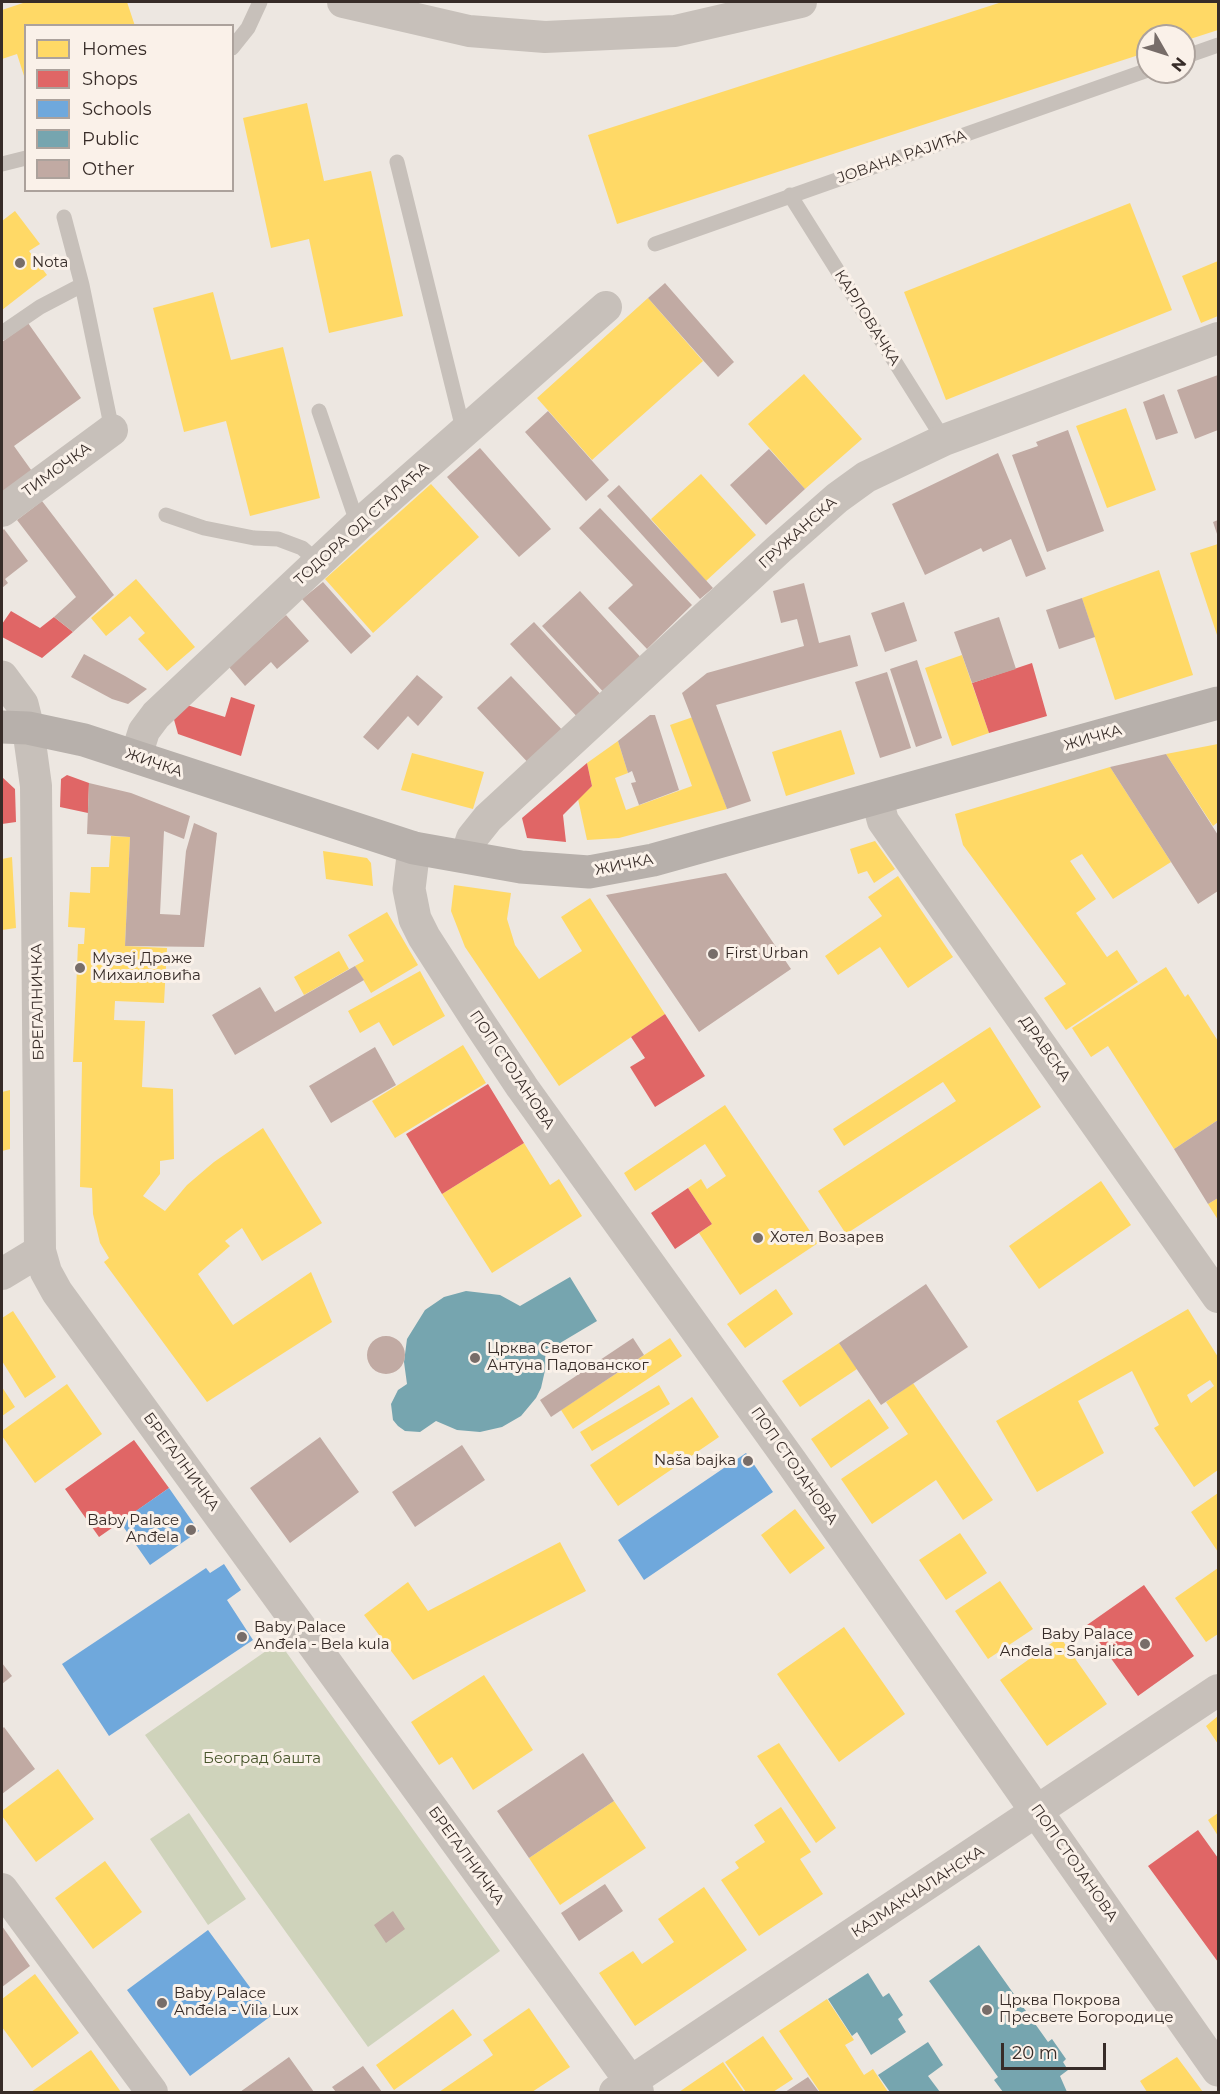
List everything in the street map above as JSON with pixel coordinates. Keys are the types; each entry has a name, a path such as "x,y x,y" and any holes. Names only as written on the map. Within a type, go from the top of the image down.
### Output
{"main road":[{"name":"ЖИЧКА","path":"10,723 84,740 136,756 414,848 568,872 617,868 877,799 1218,703"}],"street":[{"path":"343,2 469,31 545,37 675,31 801,2"},
{"name":"ТОДОРА ОД СТАЛАЋА","path":"136,756 144,731 156,715 358,525 606,307"},
{"name":"ГРУЖАНСКА","path":"466,857 472,838 488,818 837,498 866,477 944,440 1218,338"},
{"name":"ТИМОЧКА","path":"2,511 112,430"},
{"path":"2,677 22,704 10,723"},
{"name":"БРЕГАЛНИЧКА","path":"10,723 36,786 40,1251 46,1272 57,1292 628,2089"},
{"name":"ДРАВСКА","path":"877,799 884,821 1218,1297"},
{"name":"ПОП СТОЈАНОВА","path":"414,848 409,900 424,937 522,1087 738,1386 1218,2070"},
{"path":"2,1274 40,1251"},
{"name":"КАЈМАКЧАЛАНСКА","path":"628,2089 1218,1690"},
{"path":"2,1890 152,2092"}],"lane":[{"path":"234,46 248,28 260,2"},
{"path":"1196,53 1218,45"},
{"name":"ЈОВАНА РАЈИЋА","path":"655,244 1136,74"},
{"path":"2,164 24,158"},
{"path":"397,162 464,433"},
{"name":"КАРЛОВАЧКА","path":"790,195 944,440"},
{"path":"64,217 82,285 112,430"},
{"path":"2,333 40,307 82,285"},
{"path":"319,411 358,525"},
{"path":"166,515 204,528 254,538 278,539 302,548 318,562"}],"green space":[{"name":"Београд башта","path":"279,1642 500,1951 368,2047 145,1735"},
{"path":"189,1813 246,1899 208,1925 150,1839"}],"building: Homes":[{"path":"26,2 127,2 134,24 24,24 24,76 17,54 2,59 2,10"},
{"path":"1002,2 1218,2 1218,30 1196,37 1196,24 1136,24 1136,56 617,224 588,135"},
{"path":"307,103 324,181 371,171 403,316 329,333 309,239 271,248 243,118"},
{"path":"1130,203 1172,310 946,400 904,292"},
{"name":"Nota","path":"15,211 40,244 29,251 47,275 2,310 2,221"},
{"path":"1218,261 1218,316 1201,323 1182,276"},
{"path":"213,292 231,360 283,347 320,498 250,516 226,421 184,432 153,308"},
{"path":"648,298 703,361 592,460 537,398"},
{"path":"804,374 862,439 805,489 748,424"},
{"path":"1126,408 1156,490 1107,508 1076,426"},
{"path":"701,474 756,535 706,581 651,519"},
{"path":"431,484 479,537 373,633 325,579"},
{"path":"1218,544 1218,634 1217,635 1190,553"},
{"path":"1159,570 1193,675 1115,700 1082,598"},
{"path":"136,579 195,647 167,671 138,639 145,633 130,616 106,636 91,618"},
{"path":"962,655 989,733 952,746 925,668"},
{"path":"693,717 727,809 619,838 587,840 578,799 592,786 587,763 618,741 628,773 615,778 626,810 692,786 670,725"},
{"path":"841,730 855,774 786,796 772,752"},
{"path":"1218,744 1218,822 1213,826 1166,754"},
{"path":"412,753 484,772 473,809 401,790"},
{"path":"1110,767 1171,862 1113,899 1082,854 1070,861 1096,899 1076,913 1107,957 1117,950 1138,982 1066,1030 1044,998 1066,984 963,845 955,814"},
{"path":"111,836 130,837 125,946 167,948 164,1003 115,1001 114,1020 145,1021 142,1087 173,1089 174,1159 160,1161 160,1174 143,1196 165,1211 187,1185 214,1162 263,1128 322,1223 262,1261 242,1228 225,1241 230,1246 198,1274 233,1325 311,1272 332,1322 207,1402 104,1262 109,1258 100,1243 93,1214 92,1188 80,1187 82,1062 73,1062 78,944 84,944 85,928 68,927 70,892 90,893 91,867 109,867"},
{"path":"875,841 895,869 874,883 867,871 858,874 850,849"},
{"path":"323,851 367,858 371,863 373,886 326,879"},
{"path":"12,857 16,928 2,930 2,859"},
{"path":"898,876 953,957 908,988 880,947 838,975 825,956 882,916 868,897"},
{"path":"454,885 511,893 507,919 515,945 539,979 582,951 561,917 590,898 665,1014 559,1086 465,947 451,911"},
{"path":"387,912 418,965 371,993 355,966 364,961 348,935"},
{"path":"339,951 349,969 304,995 294,977"},
{"path":"1166,967 1185,997 1188,994 1218,1041 1218,1120 1174,1149 1108,1046 1091,1057 1072,1028"},
{"path":"420,971 445,1016 393,1046 379,1022 360,1033 348,1011"},
{"path":"990,1027 1041,1107 846,1234 818,1191 956,1101 943,1082 844,1146 833,1129"},
{"path":"463,1045 486,1083 395,1138 372,1101"},
{"path":"10,1090 10,1149 2,1151 2,1092"},
{"path":"725,1105 818,1243 740,1295 699,1233 712,1224 688,1188 701,1179 707,1189 726,1176 705,1144 635,1191 624,1173"},
{"path":"524,1143 550,1185 559,1179 582,1216 492,1273 442,1194"},
{"path":"1101,1181 1131,1225 1039,1289 1009,1246"},
{"path":"1218,1198 1218,1220 1208,1204"},
{"path":"776,1289 793,1314 745,1348 727,1324"},
{"path":"1188,1309 1218,1357 1218,1470 1194,1487 1154,1428 1159,1425 1132,1371 1078,1401 1104,1453 1037,1492 996,1421","holes":["1210,1380 1214,1386 1191,1403 1187,1395"]},
{"path":"13,1311 56,1377 25,1398 2,1361 2,1318"},
{"path":"670,1338 682,1356 573,1429 561,1410"},
{"path":"839,1343 857,1369 800,1407 782,1381"},
{"path":"913,1383 993,1500 963,1520 936,1480 872,1524 841,1479 908,1434 886,1402"},
{"path":"67,1384 102,1434 35,1483 2,1436 2,1431"},
{"path":"659,1385 670,1404 592,1451 580,1432"},
{"path":"2,1387 15,1407 2,1416"},
{"path":"692,1397 719,1437 618,1506 590,1465"},
{"path":"869,1399 889,1428 831,1468 811,1439"},
{"path":"1218,1493 1218,1552 1191,1512"},
{"path":"795,1509 825,1548 790,1574 761,1535"},
{"path":"960,1533 987,1573 946,1600 919,1560"},
{"path":"560,1542 586,1591 413,1680 364,1615 408,1582 428,1611"},
{"path":"1218,1568 1218,1634 1206,1642 1175,1598"},
{"path":"1000,1581 1033,1629 988,1659 955,1611"},
{"path":"844,1627 905,1714 839,1762 777,1674"},
{"path":"1060,1637 1107,1704 1047,1746 1000,1680"},
{"path":"484,1675 533,1750 473,1790 452,1757 439,1765 411,1722"},
{"path":"1218,1716 1218,1744 1206,1726"},
{"path":"779,1743 836,1828 816,1843 757,1756"},
{"path":"58,1769 94,1819 36,1862 2,1816 2,1811"},
{"path":"614,1801 646,1848 560,1905 529,1858"},
{"path":"781,1807 811,1852 800,1859 823,1894 759,1936 721,1880 739,1868 735,1862 765,1842 754,1825"},
{"path":"1218,1813 1218,1836 1208,1820"},
{"path":"105,1861 142,1912 93,1949 55,1898"},
{"path":"704,1887 747,1950 635,2026 599,1973 633,1951 642,1964 674,1942 658,1919"},
{"path":"35,1974 79,2033 32,2068 2,2027 2,1999"},
{"path":"827,1999 854,2040 845,2045 864,2075 873,2069 888,2092 820,2092 779,2031"},
{"path":"529,2008 570,2067 532,2092 439,2092 493,2055 483,2040"},
{"path":"453,2009 472,2035 394,2090 376,2065"},
{"path":"763,2036 793,2079 773,2092 746,2092 725,2062"},
{"path":"91,2050 121,2092 31,2092"},
{"path":"1177,2057 1203,2092 1147,2092 1140,2081"},
{"path":"723,2062 744,2092 679,2092 695,2081"}],"building: Shops":[{"path":"11,611 40,628 54,617 73,632 42,658 2,637 2,624"},
{"path":"1032,663 1047,716 989,733 972,683"},
{"path":"231,697 255,705 241,756 178,734 173,716 187,705 225,717"},
{"path":"587,763 592,786 563,815 566,842 527,838 522,818"},
{"path":"67,775 89,783 88,813 60,807 61,779"},
{"path":"2,777 15,789 16,822 2,824"},
{"path":"665,1014 705,1076 655,1107 630,1067 645,1058 631,1037"},
{"path":"488,1084 524,1143 442,1194 406,1134"},
{"path":"688,1188 712,1224 675,1249 651,1213"},
{"path":"134,1440 169,1488 99,1537 65,1489"},
{"path":"1144,1585 1194,1656 1138,1696 1087,1625"},
{"path":"1198,1830 1218,1858 1218,1962 1148,1866"}],"building: Schools":[{"path":"746,1453 773,1492 644,1580 618,1540"},
{"path":"169,1488 199,1531 150,1565 120,1522"},
{"path":"224,1564 241,1590 227,1600 253,1640 109,1736 62,1664 206,1568 210,1573"},
{"path":"208,1930 271,2016 190,2076 127,1990"}],"building: Public":[{"name":"Црква Светог Антуна Падованског","path":"570,1277 597,1321 545,1352 546,1366 541,1388 521,1416 502,1427 480,1432 457,1430 436,1421 420,1432 405,1431 398,1426 393,1420 391,1404 398,1390 407,1384 404,1362 407,1339 425,1310 444,1297 466,1291 500,1295 520,1306"},
{"name":"Црква Покрова Пресвете Богородице","path":"979,1945 1048,2042 1052,2039 1066,2059 1063,2062 1068,2070 1060,2076 1067,2092 1003,2092 994,2080 998,2077 929,1981"},
{"path":"868,1973 883,1997 889,1993 903,2015 898,2019 906,2032 871,2055 857,2032 852,2036 828,1999"},
{"path":"928,2042 943,2065 928,2076 940,2092 890,2092 878,2075"}],"building: Other":[{"path":"665,283 734,362 718,377 648,298"},
{"path":"28,323 81,398 14,446 34,474 2,497 2,342"},
{"path":"1218,375 1218,430 1195,439 1177,390"},
{"path":"1164,394 1178,433 1156,440 1143,402"},
{"path":"548,411 609,480 586,501 525,432"},
{"path":"1068,430 1104,531 1047,552 1012,455 1038,446 1036,442"},
{"path":"480,448 551,529 519,557 447,477"},
{"path":"769,449 805,489 766,525 730,485"},
{"path":"998,453 1046,569 1026,577 1011,539 983,552 981,548 925,575 892,504"},
{"path":"619,485 713,588 700,599 607,496"},
{"path":"42,501 114,595 73,632 54,617 76,597 17,520"},
{"path":"600,508 692,605 647,649 608,608 633,585 579,528"},
{"path":"1218,520 1218,537 1213,522"},
{"path":"4,529 28,561 5,579 8,583 2,588 2,531"},
{"path":"323,582 371,636 351,654 302,599"},
{"path":"804,583 819,643 850,635 858,666 716,705 751,801 727,809 682,693 707,673 804,646 797,619 781,623 773,591"},
{"path":"580,591 646,663 609,698 542,626"},
{"path":"1082,598 1095,637 1059,649 1046,610"},
{"path":"904,602 917,641 885,652 871,613"},
{"path":"286,615 309,641 277,669 271,662 245,686 229,667"},
{"path":"999,617 1016,669 972,683 954,632"},
{"path":"534,622 605,699 581,721 510,644"},
{"path":"84,654 147,689 128,704 112,699 71,677"},
{"path":"917,660 942,738 916,747 890,669"},
{"path":"887,672 911,748 880,758 855,682"},
{"path":"417,675 443,697 418,726 408,716 378,750 363,737"},
{"path":"511,676 567,735 533,768 477,708"},
{"path":"650,715 655,715 679,790 639,805 631,783 636,782 632,771 628,773 618,741"},
{"path":"1166,754 1218,835 1218,891 1198,904 1110,767"},
{"path":"89,783 131,793 190,816 184,839 164,831 160,914 180,915 186,851 194,823 217,833 204,947 125,946 130,837 87,834"},
{"name":"First Urban","path":"726,873 791,969 699,1032 606,895"},
{"path":"355,966 364,980 235,1055 212,1015 260,987 275,1012"},
{"path":"375,1047 396,1085 331,1123 309,1086"},
{"path":"1218,1120 1218,1198 1208,1204 1174,1149"},
{"path":"926,1284 968,1347 881,1405 839,1343"},
{"path":"386,1336 399,1342 405,1355 399,1368 386,1374 373,1368 367,1355 373,1342"},
{"path":"633,1338 644,1355 551,1417 540,1400"},
{"path":"320,1437 359,1492 290,1543 250,1488"},
{"path":"462,1445 485,1480 415,1527 392,1492"},
{"path":"2,1663 12,1676 2,1684"},
{"path":"4,1727 35,1769 2,1794 2,1729"},
{"path":"583,1753 614,1801 529,1858 497,1811"},
{"path":"605,1884 623,1911 579,1941 561,1913"},
{"path":"393,1911 405,1929 386,1943 374,1925"},
{"path":"2,1926 30,1966 2,1987"},
{"path":"289,2057 314,2092 240,2092"},
{"path":"363,2066 382,2092 336,2092 332,2087"},
{"path":"808,2077 819,2092 785,2092"}],"place":[{"name":"Nota","path":"20,263"},
{"name":"First Urban","path":"713,954"},
{"name":"Музеј Драже Михаиловића","path":"80,968"},
{"name":"Хотел Возарев","path":"758,1238"},
{"name":"Црква Светог Антуна Падованског","path":"475,1358"},
{"name":"Naša bajka","path":"748,1461"},
{"name":"Baby Palace Anđela","path":"191,1530"},
{"name":"Baby Palace Anđela - Bela kula","path":"242,1637"},
{"name":"Baby Palace Anđela - Sanjalica","path":"1145,1644"},
{"name":"Baby Palace Anđela - Vila Lux","path":"162,2003"},
{"name":"Црква Покрова Пресвете Богородице","path":"987,2010"}]}
